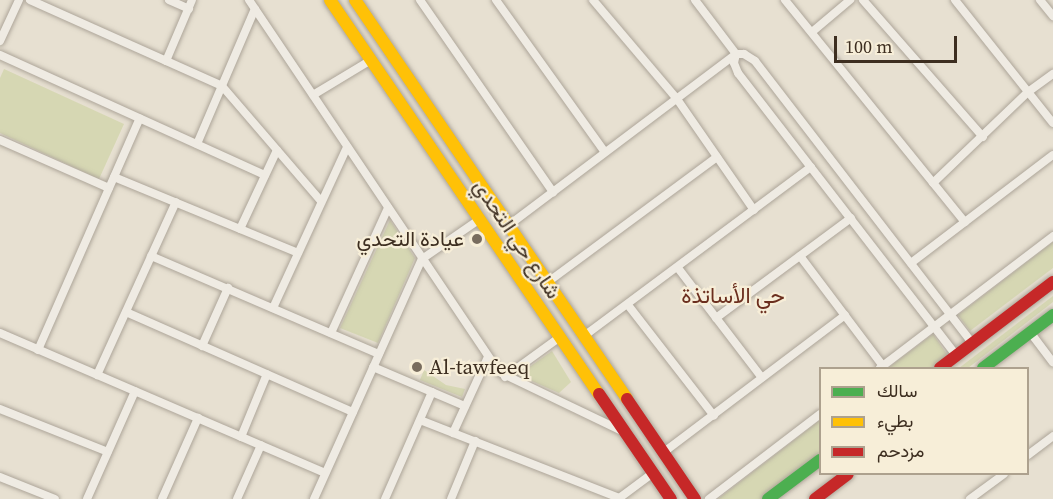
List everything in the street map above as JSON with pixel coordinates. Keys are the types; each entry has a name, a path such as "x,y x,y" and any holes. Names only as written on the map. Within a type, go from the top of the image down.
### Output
{"main road":[{"name":"شارع حي التحدي","path":"330,0 671,499"},
{"name":"شارع حي التحدي","path":"357,1 696,499"},
{"path":"422,132 435,135 440,123"},
{"path":"446,170 450,156 461,156"},
{"path":"504,254 511,258 519,255 520,241"},
{"path":"521,279 523,266 536,266"},
{"path":"943,367 1053,282"},
{"path":"986,367 1053,315"},
{"path":"774,497 819,461"},
{"path":"655,476 670,483 676,477 674,468"},
{"path":"815,499 847,475"}],"street":[{"path":"0,41 19,0"},
{"path":"30,0 222,86 321,201"},
{"path":"169,0 189,9"},
{"path":"165,61 192,0"},
{"path":"249,0 488,357 505,377 626,433"},
{"path":"420,0 553,192"},
{"path":"496,0 605,152"},
{"path":"593,0 677,99 754,210"},
{"path":"695,0 736,54 734,63 738,73 957,356"},
{"path":"785,0 965,222"},
{"path":"812,32 850,0"},
{"path":"863,0 983,137"},
{"path":"955,0 1053,123"},
{"path":"1040,0 1053,15"},
{"path":"197,144 255,9"},
{"path":"509,225 736,54 744,54 755,61 973,344"},
{"path":"0,55 265,175"},
{"path":"313,95 371,60"},
{"path":"933,183 1028,92 1053,74"},
{"path":"38,350 140,118"},
{"path":"0,140 109,188"},
{"path":"273,308 347,147"},
{"path":"240,229 277,150"},
{"path":"911,263 1053,155"},
{"path":"548,282 717,157"},
{"path":"584,336 811,167"},
{"path":"114,177 298,253"},
{"path":"98,375 176,202"},
{"path":"331,333 388,208"},
{"path":"716,318 850,218"},
{"path":"314,499 422,259 480,219"},
{"path":"882,367 1053,236"},
{"path":"152,256 379,354"},
{"path":"800,256 845,315 880,367"},
{"path":"678,268 762,378"},
{"path":"202,345 228,288"},
{"path":"628,305 714,416"},
{"path":"126,312 353,412"},
{"path":"664,452 845,315"},
{"path":"1030,332 1053,362"},
{"path":"0,333 325,473"},
{"path":"505,377 560,337"},
{"path":"453,433 488,357"},
{"path":"373,367 465,406"},
{"path":"241,437 267,374"},
{"path":"87,499 135,391"},
{"path":"384,499 432,392"},
{"path":"0,409 108,452"},
{"path":"709,499 819,415"},
{"path":"162,499 198,418"},
{"path":"420,420 618,499 655,476"},
{"path":"1029,454 1053,436"},
{"path":"454,498 475,441"},
{"path":"237,499 261,446"},
{"path":"970,499 1003,475"},
{"path":"0,477 55,499"}],"green space":[{"path":"4,69 124,124 99,179 0,133 0,78"},
{"path":"390,220 415,258 378,343 340,328"},
{"path":"1053,242 1053,268 970,331 958,315"},
{"path":"1053,296 1053,302 969,367 960,367"},
{"path":"933,334 948,356 933,367 889,367"},
{"path":"552,351 571,382 559,393 518,375"},
{"path":"424,370 446,385 465,389 462,397 420,380"},
{"path":"819,421 819,456 764,499 718,499"}],"traffic: fast":[{"path":"984,367 1053,315"},
{"path":"768,499 819,461"}],"traffic: slow":[{"path":"330,0 599,394"},
{"path":"355,0 627,399"}],"traffic: jam":[{"path":"941,367 1053,282"},
{"path":"599,394 671,499"},
{"path":"627,399 695,499"},
{"path":"815,499 847,475"}],"place":[{"name":"عيادة التحدي","path":"477,239"},
{"name":"Al-tawfeeq","path":"417,367"}],"district":[{"name":"حي الأساتذة","path":"733,296"}]}
